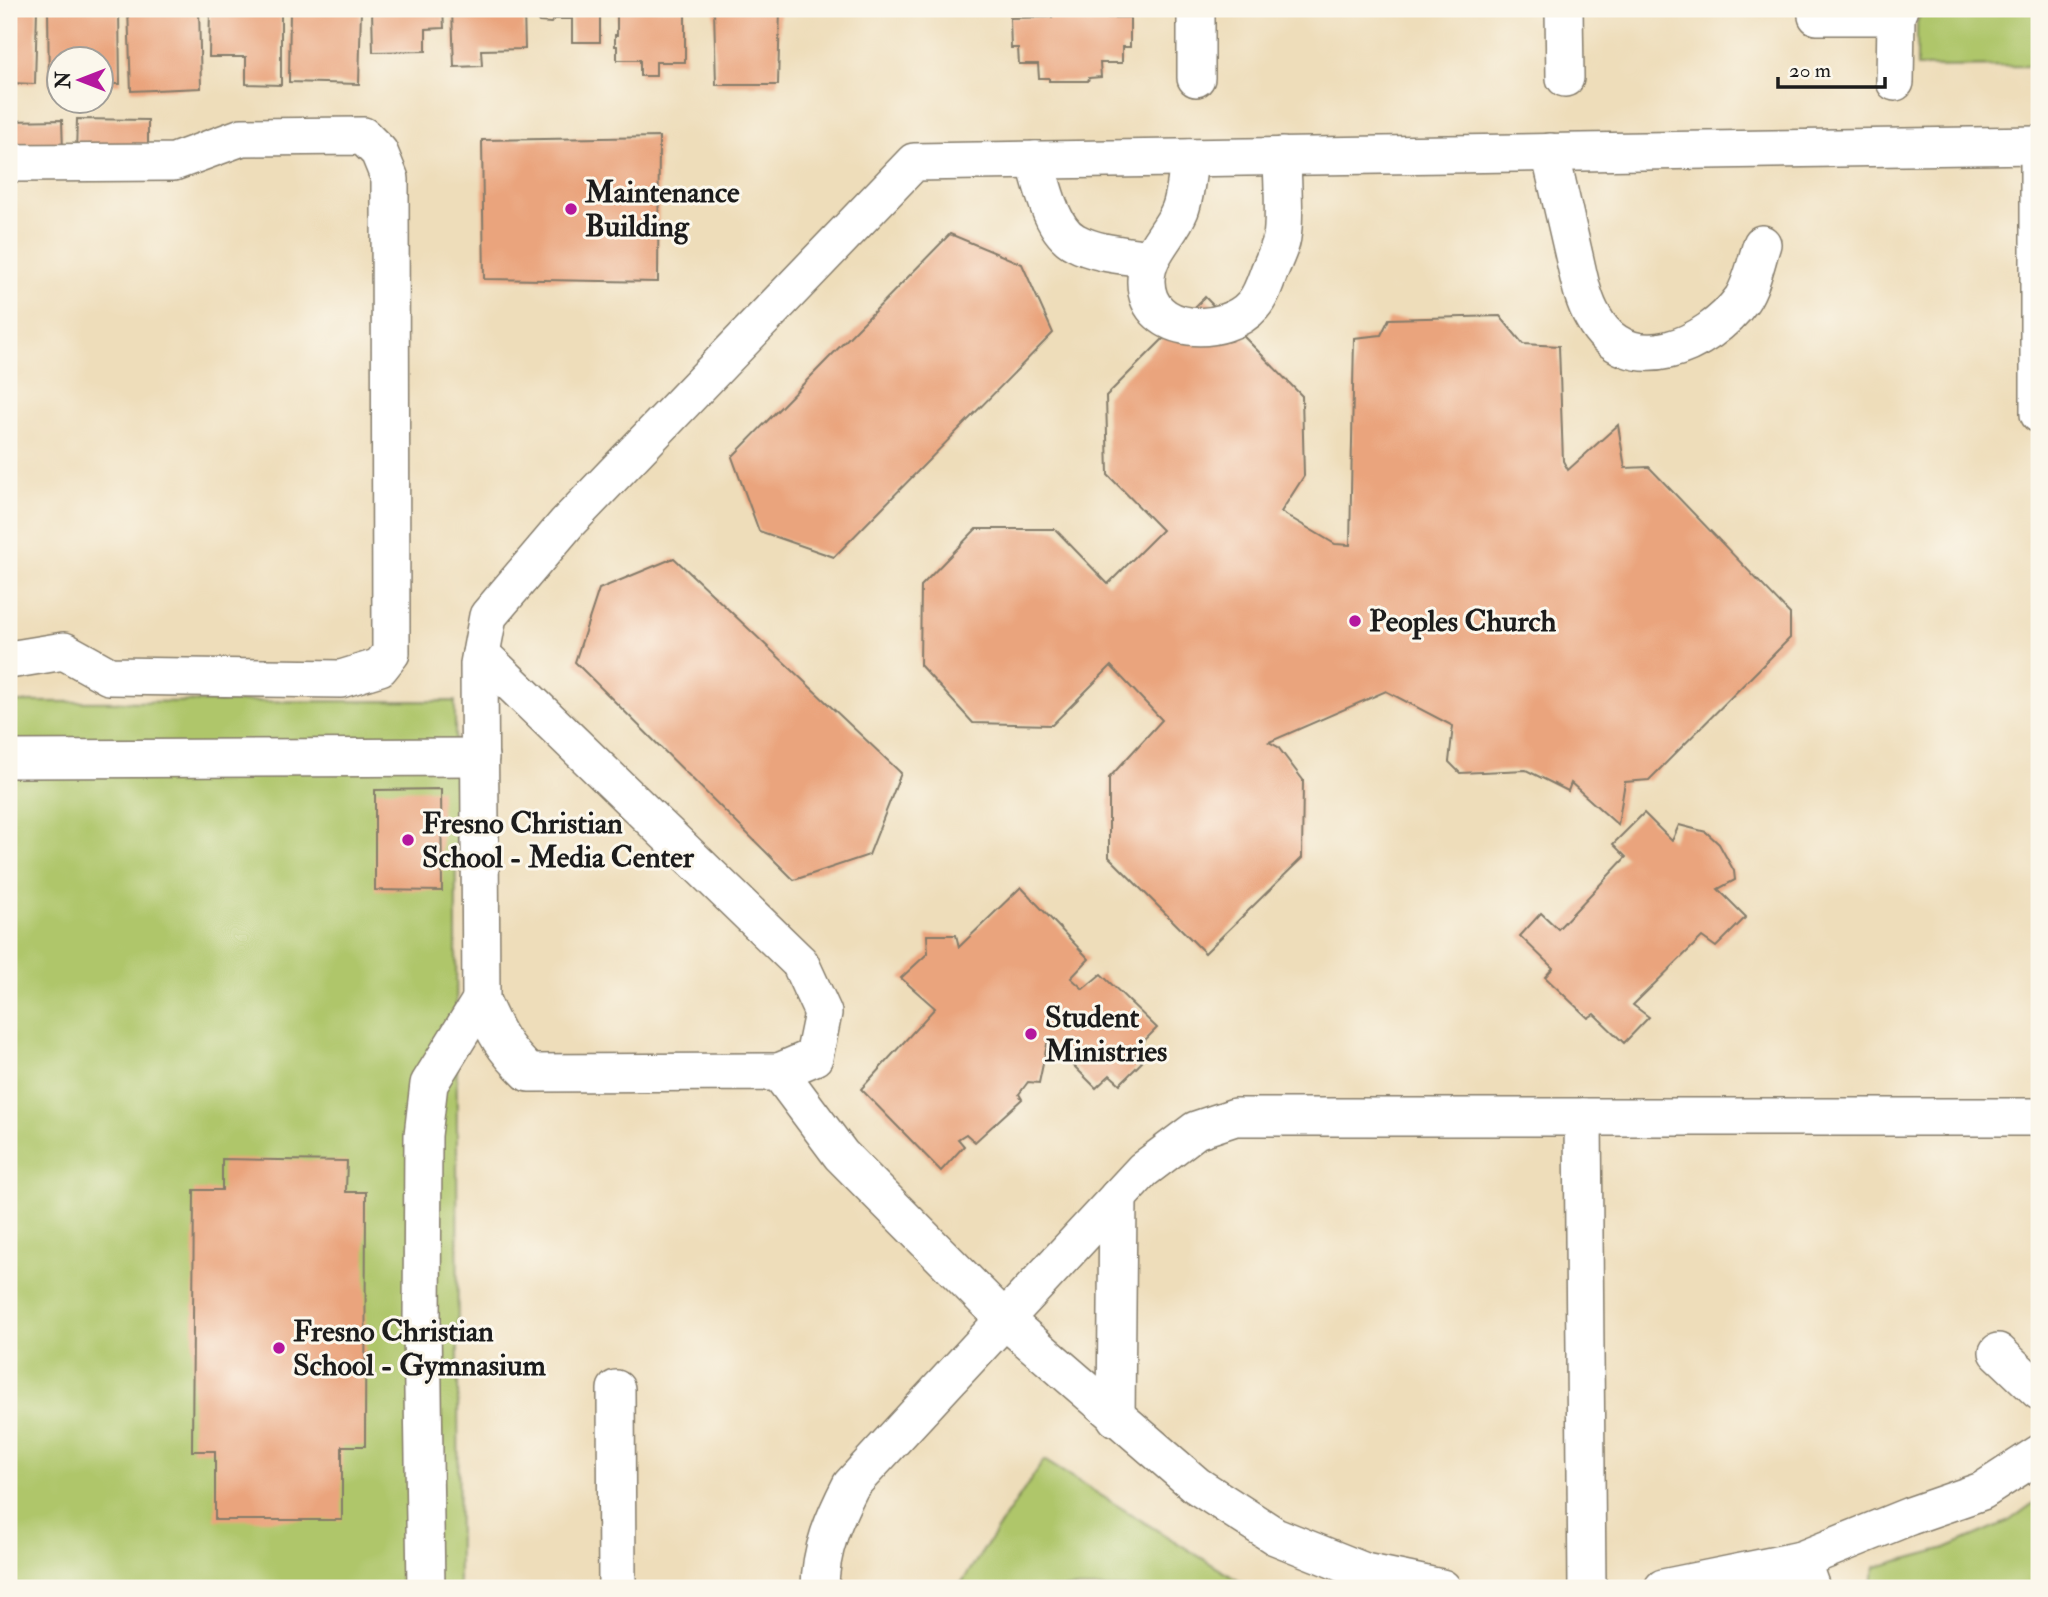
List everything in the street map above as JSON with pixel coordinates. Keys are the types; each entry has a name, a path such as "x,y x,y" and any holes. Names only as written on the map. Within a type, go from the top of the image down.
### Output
{"street":[{"path":"1196,9 1196,78"},
{"path":"1564,9 1564,78"},
{"path":"1817,9 1818,16 1898,12 1895,82"},
{"path":"9,163 174,162 242,137 363,136 379,152 390,179 391,611 391,653 380,667 341,679 109,676 64,651 9,660"},
{"path":"481,654 800,963 824,1013 814,1056 779,1072 529,1073 511,1056 495,1034 481,1000 481,654 488,616 567,523 914,162 2039,145 2039,414"},
{"path":"1550,152 1584,297 1600,330 1623,346 1652,352 1670,351 1690,344 1722,320 1746,293 1762,244"},
{"path":"1189,158 1180,210 1150,259 1146,281 1149,299 1158,314 1170,322 1205,327 1241,316 1259,295 1282,240 1282,156"},
{"path":"1035,160 1056,221 1072,241 1093,249 1150,259"},
{"path":"9,759 480,757"},
{"path":"426,1588 422,1325 423,1135 429,1084 481,1000"},
{"path":"779,1072 841,1155 1004,1319 1196,1485 1275,1536 1365,1572 1442,1588"},
{"path":"1583,1116 1587,1588"},
{"path":"820,1588 829,1528 850,1485 1143,1170 1196,1130 1235,1117 2039,1117"},
{"path":"1116,1418 1118,1197"},
{"path":"1998,1352 2039,1391"},
{"path":"616,1389 617,1588"},
{"path":"1663,1588 1806,1574 1910,1516 1982,1492 2039,1454"}],"green space":[{"path":"1922,9 2039,9 2039,66 1917,67 1917,22"},
{"path":"455,701 459,1588 9,1588 9,702"},
{"path":"1044,1460 1250,1588 958,1588"},
{"path":"2039,1499 2039,1588 1869,1588 1876,1567 1946,1548 2009,1521"}],"building":[{"path":"9,9 37,9 35,84 9,83"},
{"path":"48,9 119,9 120,84 116,84 116,46 48,46"},
{"path":"128,9 199,9 201,88 131,91"},
{"path":"210,9 281,9 281,85 246,84 246,57 209,57"},
{"path":"290,9 361,9 359,84 289,82"},
{"path":"372,9 443,9 444,28 426,29 426,51 373,52"},
{"path":"452,9 524,9 525,49 481,50 482,66 454,67"},
{"path":"535,9 600,9 600,42 572,42 572,19 539,22"},
{"path":"617,9 685,9 685,62 656,62 656,76 640,76 640,60 617,60"},
{"path":"714,9 780,9 778,85 716,85"},
{"path":"1087,15 1087,18 1130,17 1130,47 1122,47 1122,63 1100,63 1101,77 1089,78 1088,81 1049,81 1049,78 1039,78 1038,64 1019,64 1018,48 1011,48 1010,18"},
{"path":"77,119 148,120 148,154 76,153"},
{"path":"62,120 63,152 9,153 9,121"},
{"name":"Maintenance Building","path":"659,137 658,282 484,279 482,140"},
{"path":"950,234 1022,264 1053,333 834,557 759,531 732,457"},
{"name":"Peoples Church","path":"1205,297 1302,396 1304,476 1281,512 1335,544 1350,545 1354,338 1381,335 1389,319 1500,316 1523,344 1559,346 1563,461 1568,470 1618,425 1625,468 1649,467 1790,614 1790,638 1649,780 1625,782 1618,825 1571,783 1568,791 1526,770 1460,773 1449,762 1453,726 1386,691 1269,742 1278,747 1303,780 1302,858 1205,953 1109,857 1109,778 1162,720 1111,666 1052,725 973,723 920,665 921,586 976,529 1055,529 1108,584 1162,530 1108,475 1106,396"},
{"path":"674,558 901,773 869,855 794,880 575,662 599,589"},
{"name":"Fresno Christian School - Media Center","path":"441,789 442,891 375,890 375,790"},
{"path":"1644,813 1672,841 1679,825 1706,832 1719,844 1734,871 1735,880 1718,889 1746,917 1716,947 1702,937 1633,1005 1649,1017 1624,1043 1594,1014 1588,1018 1545,977 1553,968 1520,936 1541,913 1558,929 1626,857 1613,844"},
{"name":"Student Ministries","path":"1021,887 1089,959 1071,978 1083,989 1101,974 1157,1028 1133,1052 1142,1062 1120,1084 1110,1075 1096,1088 1048,1040 1039,1083 1028,1082 1019,1094 1022,1099 975,1142 966,1134 958,1139 964,1146 941,1171 861,1089 935,1008 901,978 928,953 927,935 956,935 959,947"},
{"name":"Fresno Christian School - Gymnasium","path":"222,1159 347,1161 346,1192 366,1192 365,1446 342,1446 342,1520 215,1520 215,1451 192,1451 194,1190 222,1190"}],"place":[{"name":"Maintenance Building","path":"571,209"},
{"name":"Peoples Church","path":"1355,621"},
{"name":"Fresno Christian School - Media Center","path":"408,840"},
{"name":"Student Ministries","path":"1031,1034"},
{"name":"Fresno Christian School - Gymnasium","path":"279,1348"}]}
